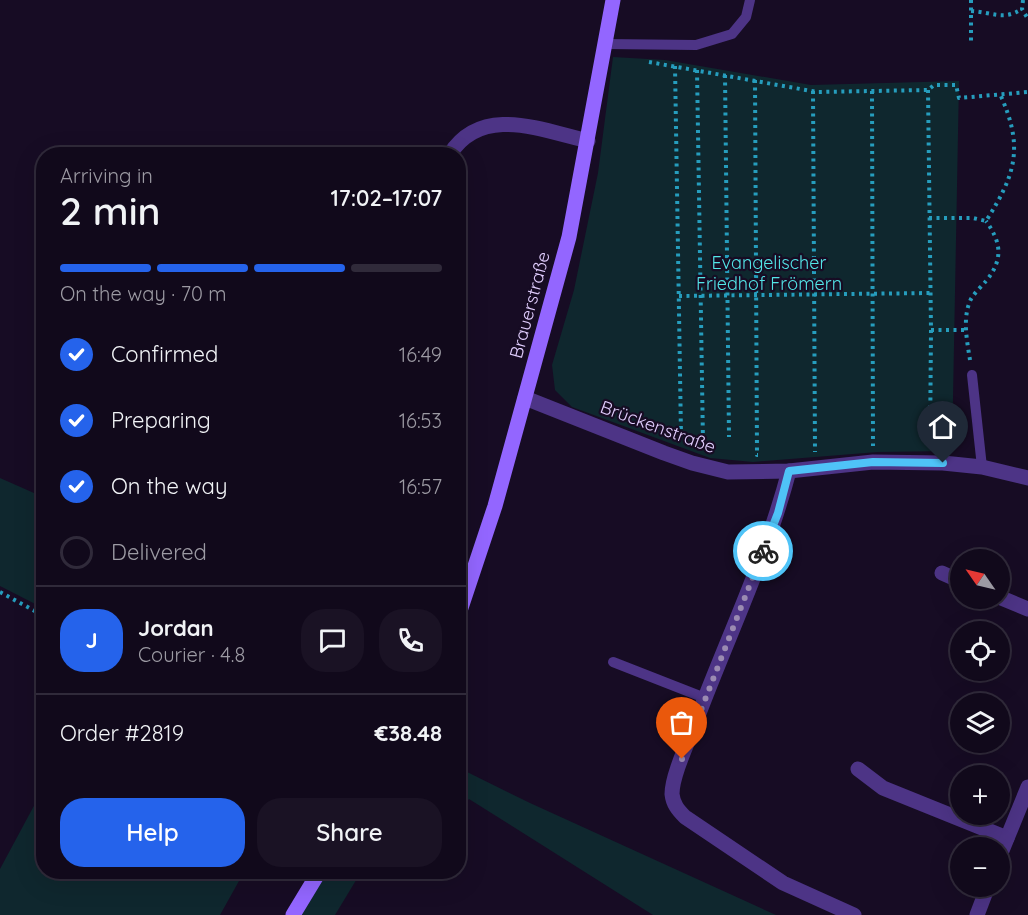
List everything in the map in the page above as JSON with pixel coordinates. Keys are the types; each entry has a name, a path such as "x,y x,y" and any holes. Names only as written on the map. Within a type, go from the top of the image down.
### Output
{"main road":[{"name":"Brauerstraße","path":"466,593 495,506 569,237 613,0"},
{"path":"293,915 315,879"}],"street":[{"path":"455,147 471,132 498,124 514,124 588,141"},
{"name":"Brückenstraße","path":"525,398 692,464 729,472 789,471 873,462 943,463 982,466 1028,478"},
{"path":"789,471 778,513 674,780 672,795 675,807 685,818 783,883 854,915"},
{"path":"942,573 950,577"},
{"path":"1010,602 1028,609"},
{"path":"858,769 883,788 1005,837"},
{"path":"1007,837 1028,787"},
{"path":"977,915 984,897"}],"lane":[{"path":"606,44 696,45 732,34 746,17 750,0"},
{"path":"972,375 982,466"},
{"path":"613,662 705,698"}],"path":[{"path":"971,0 971,43"},
{"path":"1023,0 1022,9 1028,19"},
{"path":"971,11 988,12 1002,17 1011,16 1022,9"},
{"path":"681,435 675,66 813,91 928,90 934,85 957,85 959,98 1028,92"},
{"path":"698,70 703,443"},
{"path":"725,75 729,437"},
{"path":"755,80 757,455 768,454"},
{"path":"919,447 930,447 931,292 928,90"},
{"path":"813,91 814,452 826,451"},
{"path":"872,91 873,449"},
{"path":"986,221 1006,188 1015,148 1007,111 1000,94"},
{"path":"929,218 973,218 986,221 998,239 999,254 995,268 971,299 966,330 972,375"},
{"path":"678,296 931,292"},
{"path":"931,330 966,330"},
{"path":"0,592 36,611"}],"green space":[{"name":"Evangelischer Friedhof Frömern","path":"613,57 665,60 811,85 959,81 952,451 878,452 753,462 710,458 572,407 555,390 552,365 574,290 598,173"},
{"path":"0,478 36,494 36,604 0,586"},
{"path":"466,771 776,915 653,915 469,799 466,802"},
{"path":"36,802 36,879 240,879 220,915 0,915 0,869"},
{"path":"321,879 357,879 335,915 298,915"}],"way so far":[{"path":"682,759 763,551"}],"route":[{"path":"763,551 778,513 789,471 873,462 943,463"}]}
